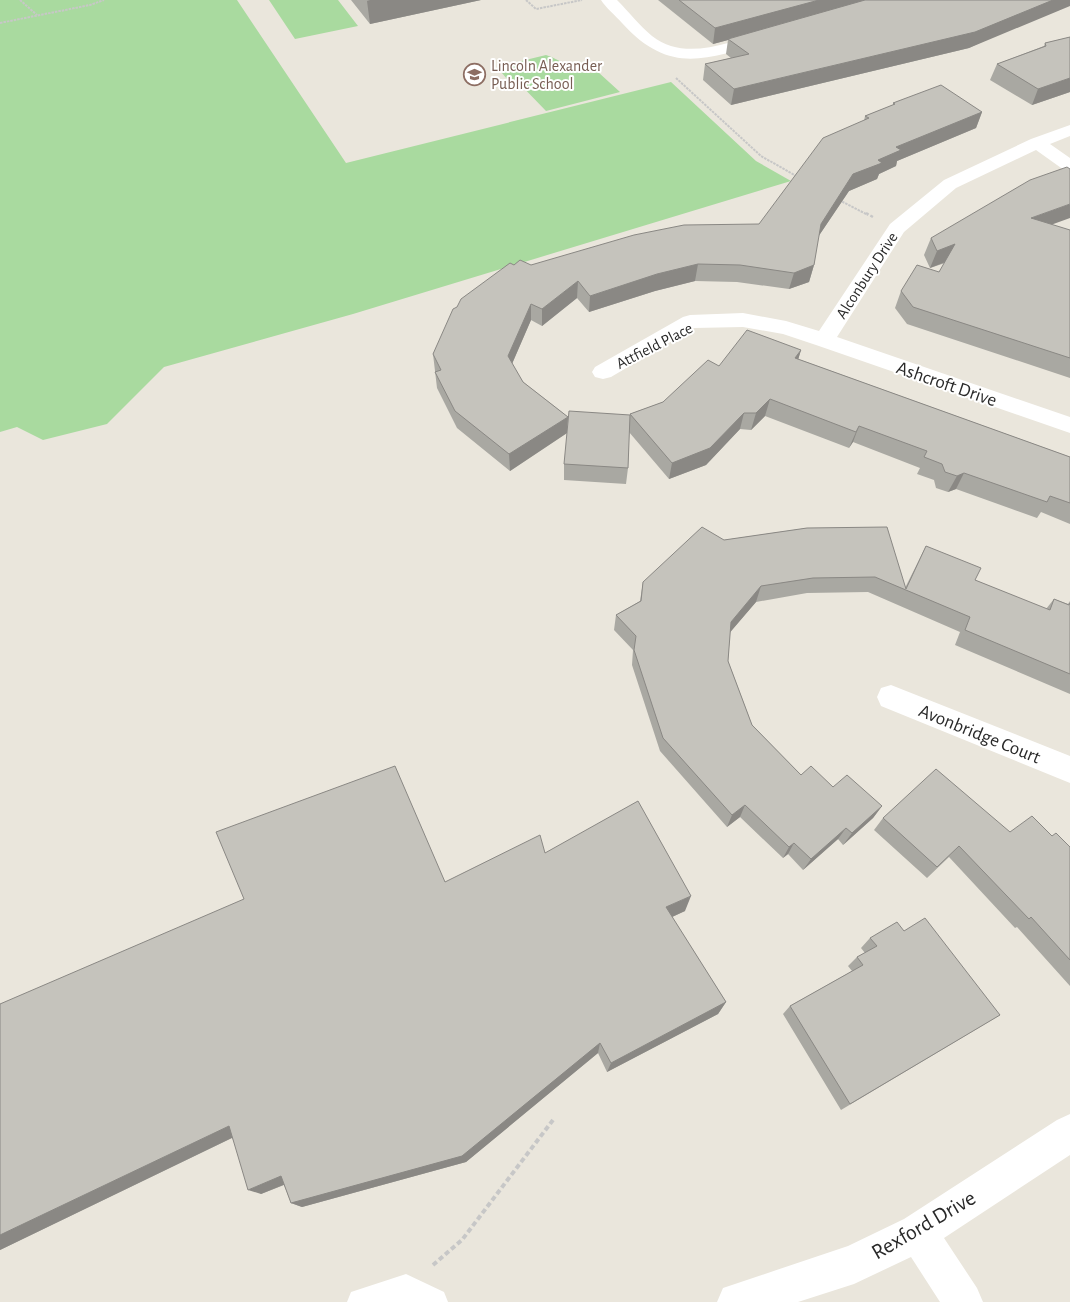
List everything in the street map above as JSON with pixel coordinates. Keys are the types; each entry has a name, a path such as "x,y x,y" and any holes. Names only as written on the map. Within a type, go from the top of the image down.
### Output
{"street":[{"path":"608,0 652,44 669,52 686,54 704,52 778,35"},
{"name":"Alconbury Drive","path":"824,340 897,228 950,184 1037,143 1070,130"},
{"path":"1037,143 1070,166"},
{"name":"Attfield Place","path":"603,372 690,322 744,320 786,328 824,340"},
{"name":"Ashcroft Drive","path":"824,340 1070,425"},
{"name":"Avonbridge Court","path":"891,697 1070,770"},
{"name":"Rexford Drive","path":"737,1302 854,1264 918,1233 1070,1133"},
{"path":"918,1233 963,1302"}],"lane":[{"path":"361,1302 406,1288 434,1302"}],"path":[{"path":"20,0 38,16"},
{"path":"0,23 90,5 104,0"},
{"path":"526,0 536,9 582,0"},
{"path":"669,52 666,68 761,156 801,179"},
{"path":"834,197 897,228"},
{"path":"406,1288 462,1240 553,1120"}],"green space":[{"path":"0,0 237,0 346,163 671,82 756,161 791,181 353,314 164,367 107,424 43,440 17,427 0,432"},
{"path":"269,0 338,0 358,26 295,39"},
{"path":"546,55 576,71 598,72 620,92 546,111 516,80 507,79 497,67"}],"building":[{"path":"679,0 819,0 715,28"},
{"path":"865,0 1053,0 975,32 734,89 705,64 749,54 728,39"},
{"path":"1070,37 1070,78 1038,89 997,64 1046,46 1045,43"},
{"path":"941,85 982,112 896,147 901,150 878,160 882,163 853,174 821,224 814,265 794,273 740,265 698,264 657,274 590,296 578,281 542,309 531,304 508,356 523,382 568,417 509,454 455,411 435,372 441,370 433,354 453,309 457,307 461,299 510,263 514,265 520,260 531,265 634,235 684,225 759,224 823,138 869,118 865,116 895,104 893,103"},
{"path":"1067,167 1070,169 1070,204 1031,218 1070,230 1070,358 913,307 901,291 917,265 939,272 955,244 937,251 931,238 1030,180"},
{"path":"747,330 801,350 795,358 1070,457 1070,503 1050,496 1047,502 964,473 957,476 945,472 942,464 924,457 927,451 859,426 856,432 770,399 756,413 744,413 710,448 672,463 630,414 663,402 708,360 719,366"},
{"path":"569,411 630,415 628,468 564,464"},
{"path":"702,527 724,540 807,528 887,527 906,589 926,546 981,568 975,580 1050,610 1054,599 1069,605 1070,603 1070,674 965,630 970,617 875,577 813,578 761,586 731,622 728,661 752,725 801,775 811,766 833,787 847,775 882,806 852,833 846,828 811,859 794,843 789,847 745,805 732,815 663,738 634,650 636,636 616,615 641,601 643,582"},
{"path":"395,766 445,882 540,835 545,853 638,801 691,896 666,907 726,1002 611,1063 600,1043 462,1156 291,1203 281,1176 248,1190 229,1126 0,1235 0,1004 244,899 216,832"},
{"path":"936,769 1010,832 1032,816 1052,836 1056,833 1070,847 1070,960 1031,917 1029,919 959,846 937,867 883,818"},
{"path":"925,918 1000,1015 850,1104 790,1006 863,965 857,957 877,946 870,938 897,922 904,931"}],"place":[{"name":"Lincoln Alexander Public School","path":"475,74"}]}
